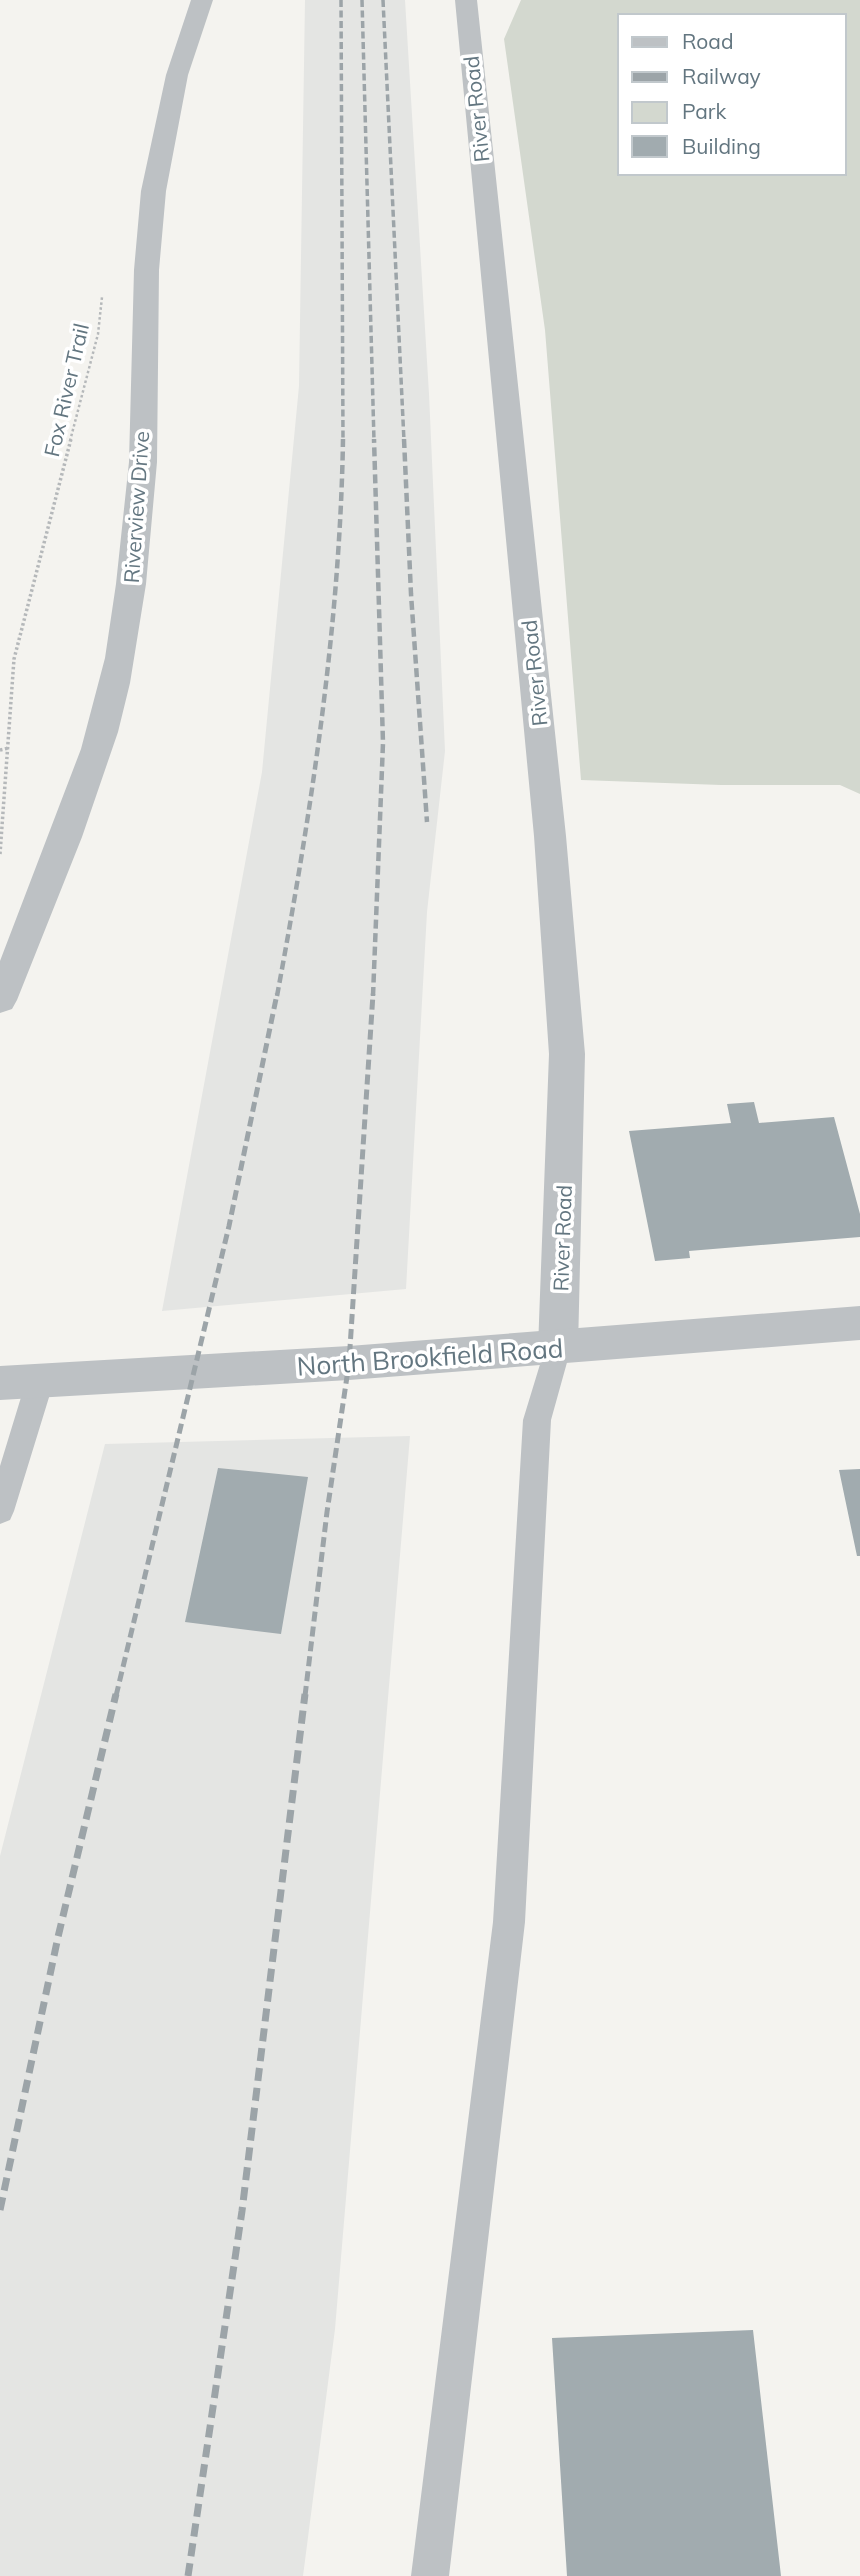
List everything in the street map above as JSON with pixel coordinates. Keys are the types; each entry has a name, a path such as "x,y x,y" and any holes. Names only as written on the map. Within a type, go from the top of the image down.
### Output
{"street":[{"name":"Riverview Drive","path":"0,1000 36,918 94,758 115,686 124,640 141,480 145,306 155,180 174,82 202,0"},
{"name":"River Road","path":"466,0 550,836 567,1054 558,1348"},
{"name":"North Brookfield Road","path":"0,1383 349,1363 860,1322"}],"lane":[{"path":"430,2576 509,1922 537,1420 558,1348"},
{"path":"0,1511 40,1381"}],"path":[{"name":"Fox River Trail","path":"0,854 14,659 98,334 103,286"},
{"path":"0,750 9,748"}],"shaded area":[{"path":"305,0 405,0 429,394 445,751 427,912 406,1289 162,1311 262,772 299,386"},
{"path":"410,1436 335,2329 303,2576 0,2576 0,1856 105,1444"}],"green space":[{"path":"521,0 860,0 860,794 840,785 721,785 581,780 545,330 504,39"}],"building":[{"path":"754,1102 759,1123 834,1117 860,1214 860,1237 689,1251 690,1258 655,1261 629,1131 731,1123 727,1104"},
{"path":"218,1468 308,1477 281,1634 185,1622"},
{"path":"860,1469 860,1556 857,1556 839,1470"},
{"path":"753,2330 781,2576 567,2576 552,2338"}],"railway":[{"path":"341,0 343,439"},
{"path":"362,0 374,441"},
{"path":"383,0 404,441"},
{"path":"277,996 322,719 336,579 343,439"},
{"path":"373,996 383,743 374,439"},
{"path":"404,439 411,594 427,822"},
{"path":"116,1696 229,1226 277,994"},
{"path":"305,1696 327,1512 349,1363 373,994"},
{"path":"0,2210 58,1937 116,1694"},
{"path":"188,2576 242,2211 305,1694"}]}
